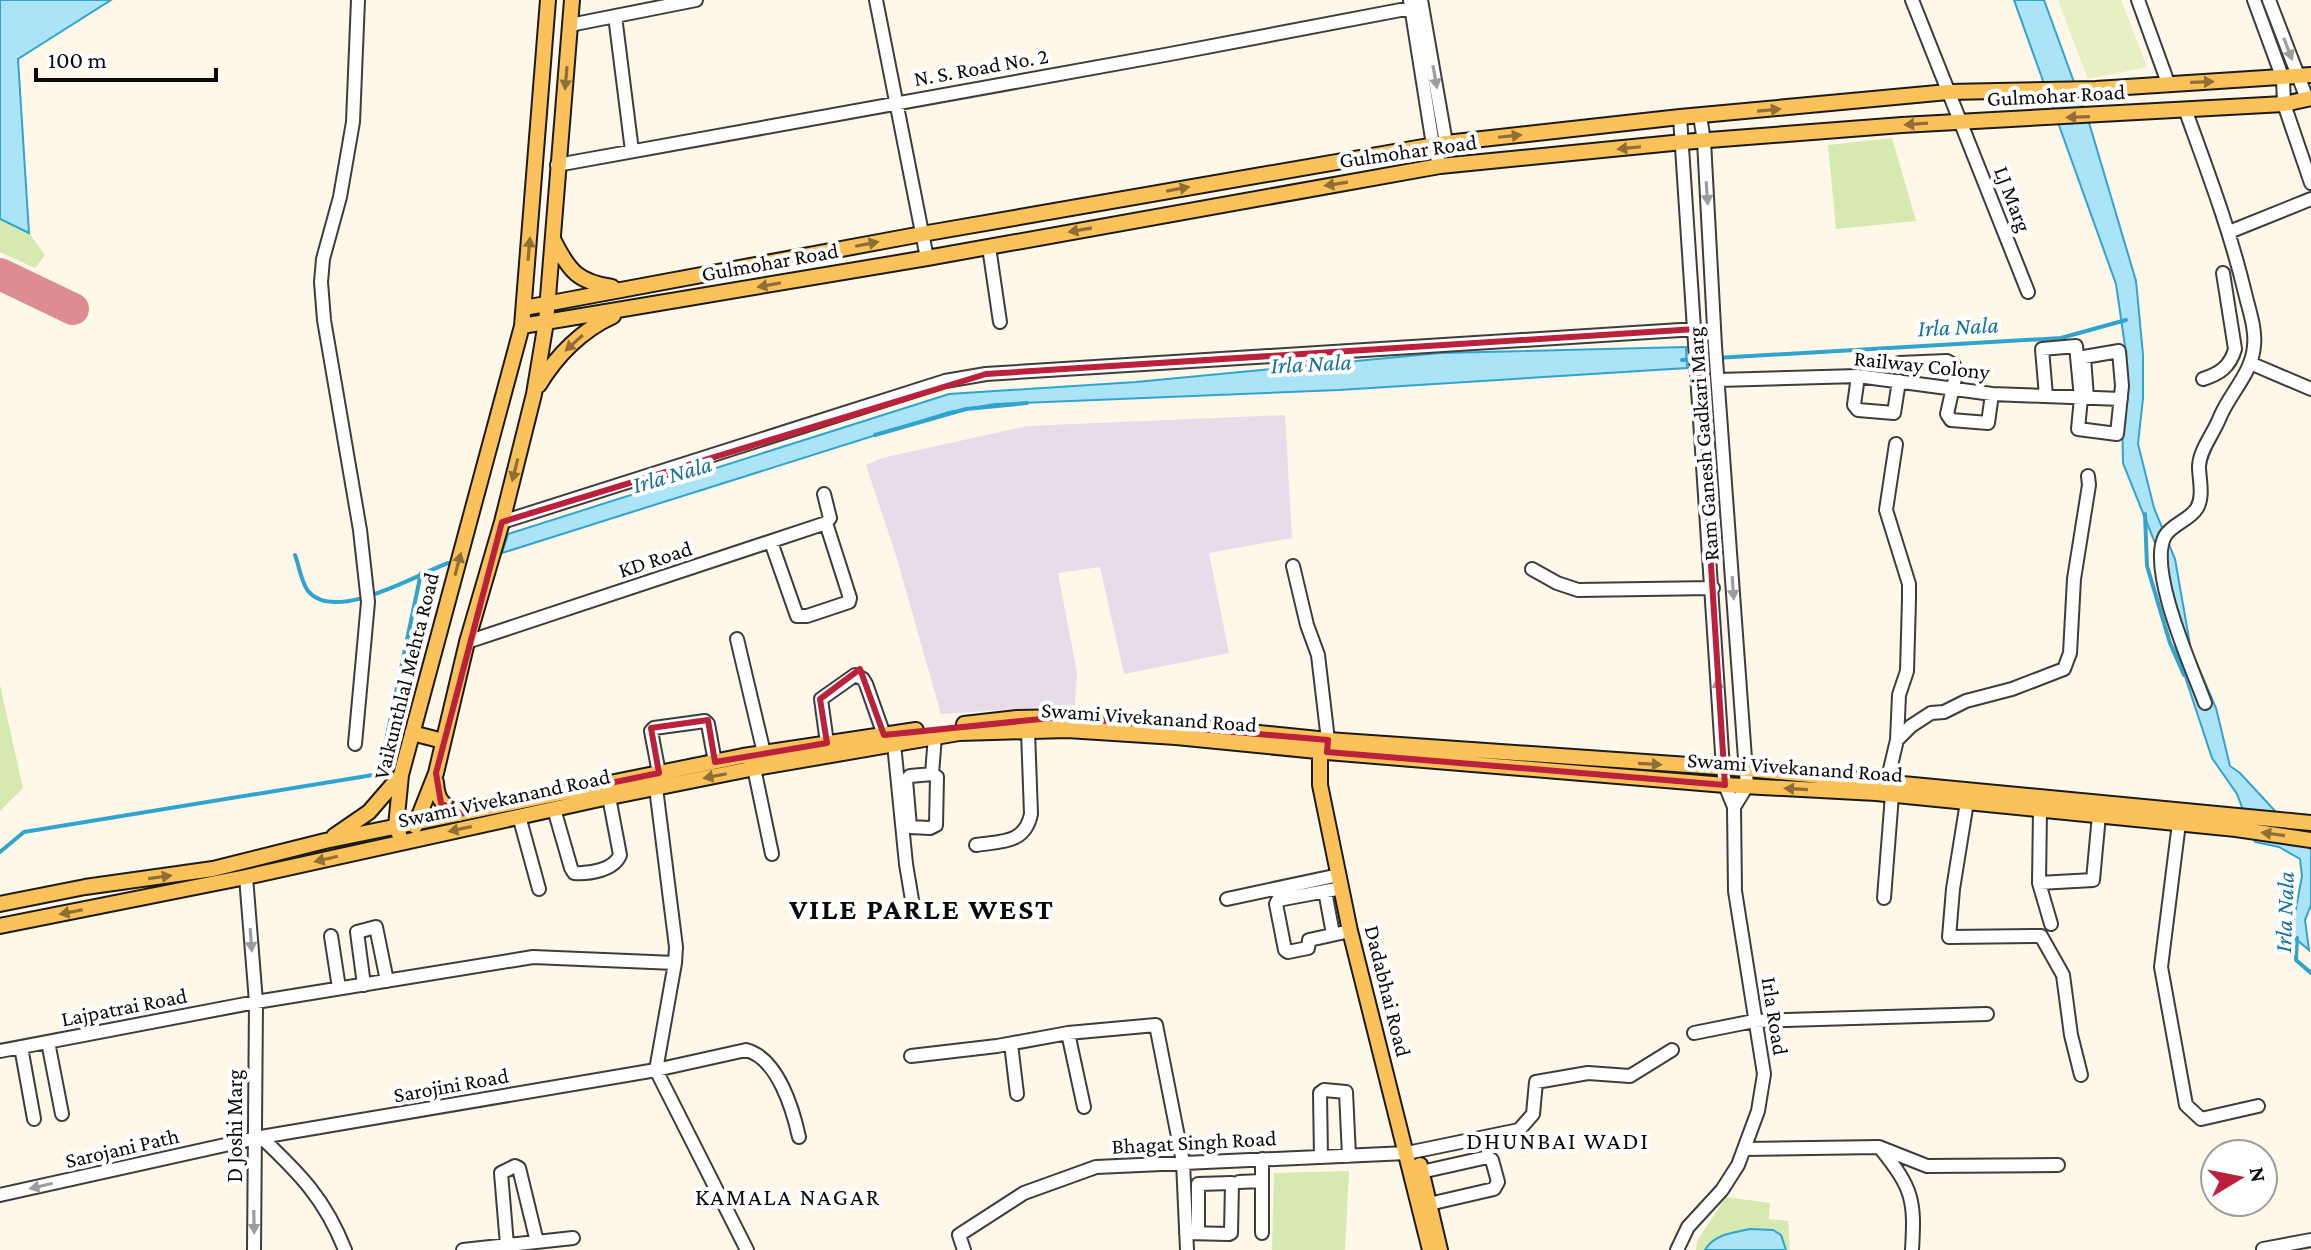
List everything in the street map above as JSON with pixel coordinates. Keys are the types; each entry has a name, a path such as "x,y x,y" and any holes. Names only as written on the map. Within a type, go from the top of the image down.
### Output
{"main road":[{"name":"Vaikunthlal Mehta Road","path":"402,842 396,826 401,775 522,326 548,0"},
{"path":"402,842 417,823 436,773 467,642 502,522 534,394 548,304 572,0"},
{"name":"Gulmohar Road","path":"524,308 922,234 1440,144 1680,117 1948,92 2096,89 2298,77"},
{"name":"Gulmohar Road","path":"522,326 927,258 1440,166 1683,142 1961,121 2107,116 2284,104 2309,98"},
{"path":"553,241 574,274 589,284 625,289"},
{"path":"796,257 799,280"},
{"path":"534,394 547,372 575,341 605,319 628,309"},
{"name":"Swami Vivekanand Road","path":"0,904 85,887 213,869 325,841 459,814 656,778 754,768 889,739 1017,718 1061,717 1171,724 1725,785 1889,788 1967,802 2040,810 2181,818"},
{"name":"Swami Vivekanand Road","path":"0,926 246,877 609,797 656,778 715,762 827,743 959,733 1067,730 1324,742 1746,769 1889,788 2181,818 2234,823 2304,822"},
{"path":"412,733 443,741"},
{"name":"Dadabhai Road","path":"1324,742 1320,785 1350,931 1412,1152 1424,1171 1440,1250"},
{"name":"Dadabhai Road","path":"1324,742 1327,784 1412,1152 1430,1250"},
{"path":"436,773 436,796 441,803 459,814"},
{"path":"325,841 369,812 401,775"},
{"name":"Swami Vivekanand Road","path":"2234,823 2310,840"}],"street":[{"path":"355,744 367,596 360,530 324,320 321,282 323,259 340,197 353,122 358,0"},
{"path":"570,25 696,0"},
{"path":"876,0 927,258"},
{"name":"LJ Marg","path":"1912,0 2028,292"},
{"path":"2138,0 2168,83"},
{"path":"2254,0 2309,98"},
{"path":"2269,0 2298,77 2284,104 2311,183"},
{"path":"1414,3 1440,144 1440,166"},
{"name":"N. S. Road No. 2","path":"557,165 1170,54 1414,3"},
{"path":"615,16 632,151"},
{"path":"2185,109 2229,232 2255,340 2250,363 2226,403 2202,454 2199,463 2201,496 2197,509 2167,532 2163,541 2161,567 2167,600 2205,703"},
{"name":"Ram Ganesh Gadkari Marg","path":"1700,116 1746,769"},
{"name":"Ram Ganesh Gadkari Marg","path":"1680,117 1723,768 1725,785 1734,807"},
{"path":"2229,232 2311,199"},
{"path":"989,247 1000,322"},
{"path":"2203,379 2223,370 2233,357 2235,344 2223,273"},
{"path":"502,522 930,386 986,374 1696,329"},
{"path":"2235,344 2255,340"},
{"path":"2046,396 2042,349 2073,345 2077,348 2084,398"},
{"path":"2119,351 2122,375 2120,430 2115,435 2078,429 2084,398 2084,357 2119,351"},
{"path":"1899,363 1951,362 1956,374 1947,414 1951,420 1988,423 1992,394"},
{"path":"2250,363 2311,389"},
{"name":"Railway Colony","path":"1718,375 1858,376 1992,394 2121,399"},
{"path":"1858,376 1854,405 1858,410 1894,413 1899,381"},
{"path":"1884,898 1889,788 1897,740 1899,695 1907,671 1909,599 1906,573 1886,510 1896,444"},
{"path":"1897,740 1931,713 1944,712 1966,701 2012,689 2064,669 2070,653 2074,579 2088,476"},
{"path":"771,542 797,616 807,616 849,602 826,523 830,518 824,494"},
{"name":"KD Road","path":"467,642 826,523"},
{"path":"1293,566 1307,625 1318,655 1324,742"},
{"path":"1532,569 1578,590 1713,588"},
{"path":"737,639 768,753"},
{"path":"827,743 821,699 855,675 866,684 889,739 913,906"},
{"path":"761,704 768,753"},
{"path":"715,762 705,721 654,728 651,731 675,963 656,1070 747,1250"},
{"path":"976,845 1017,838 1028,826 1031,814 1028,731"},
{"path":"932,774 935,736"},
{"path":"754,768 772,854"},
{"path":"1734,807 1747,786 1746,769"},
{"path":"932,774 937,777 936,825 913,828 909,824 906,780 910,776 932,774"},
{"path":"554,809 571,868 574,873 582,873 619,861 609,797"},
{"path":"1967,802 1949,937 2041,936 2063,975 2071,1035 2081,1075"},
{"name":"Irla Road","path":"1677,1250 1688,1227 1722,1190 1738,1165 1758,1111 1764,1074 1735,891 1734,807"},
{"path":"2040,810 2039,883 2051,924"},
{"path":"2039,883 2093,880 2099,815"},
{"path":"519,816 539,889"},
{"path":"2181,818 2161,967 2186,1105 2201,1119 2258,1106"},
{"name":"D Joshi Marg","path":"246,877 256,1002 254,1250"},
{"path":"1227,899 1325,891 1340,881"},
{"path":"1281,893 1340,881"},
{"path":"1325,891 1333,934"},
{"path":"1281,893 1276,904 1287,952 1308,948 1309,940 1350,931"},
{"path":"360,983 357,932 376,927 387,979"},
{"path":"348,932 360,983"},
{"path":"331,936 339,987"},
{"name":"Lajpatrai Road","path":"0,1051 360,983 533,957 675,963"},
{"path":"1694,1033 1754,1021 1987,1014"},
{"path":"911,1056 1011,1044 1068,1033 1156,1025 1192,1208 1192,1233 1187,1250"},
{"path":"1068,1033 1084,1107"},
{"path":"48,1042 62,1114"},
{"path":"1011,1044 1017,1094"},
{"path":"21,1047 34,1119"},
{"name":"Sarojini Road","path":"257,1138 656,1070 746,1050 756,1053 779,1080 791,1102 799,1137"},
{"name":"Bhagat Singh Road","path":"964,1250 959,1235 1024,1193 1096,1167 1412,1152 1519,1130 1533,1114 1536,1082 1588,1073 1630,1076 1672,1050"},
{"path":"24,1065 52,1060"},
{"path":"1321,1154 1320,1093 1333,1090 1346,1092 1342,1154"},
{"path":"257,1138 302,1176 332,1217 345,1250"},
{"name":"Sarojani Path","path":"0,1195 257,1138"},
{"path":"1744,1149 1879,1147 1927,1166 2058,1165"},
{"path":"1879,1147 1904,1179 1914,1212 1912,1250"},
{"path":"1424,1171 1488,1157 1492,1160 1498,1182 1494,1189 1432,1203"},
{"path":"1262,1159 1262,1233"},
{"path":"1240,1160 1240,1233"},
{"path":"1215,1161 1216,1182"},
{"path":"507,1244 501,1173 515,1166 519,1168 537,1240"},
{"path":"1239,1182 1262,1181"},
{"path":"1192,1208 1198,1184 1232,1183 1232,1231 1229,1234 1192,1233"},
{"path":"463,1250 573,1238"},
{"path":"2263,1249 2309,1244"}],"highlighted area":[{"path":"1696,329 1725,785 1327,752 1328,740 1061,717 884,735 860,669 820,699 827,743 715,762 708,720 651,728 659,773 459,814 441,803 436,773 502,522 986,374"}],"shaded area":[{"path":"1285,415 1292,538 1209,553 1229,653 1124,674 1100,567 1058,573 1077,673 1075,705 941,714 895,552 866,465 882,458 1027,426"}],"green space":[{"path":"2058,0 2121,0 2147,67 2088,79"},
{"path":"1892,138 1916,221 1836,229 1828,145"},
{"path":"0,219 29,233 45,255 35,268 0,252"},
{"path":"0,685 23,788 0,811"},
{"path":"1349,1171 1345,1250 1272,1250 1274,1173"},
{"path":"1726,1197 1770,1203 1769,1219 1788,1221 1790,1250 1696,1250 1697,1241"}],"water":[{"path":"0,0 111,0 18,59 29,233 0,219"},
{"path":"2014,0 2044,0 2090,126 2136,281 2143,355 2143,398 2138,444 2154,508 2175,559 2191,650 2216,708 2230,766 2311,850 2311,905 2305,920 2309,950 2291,935 2302,876 2300,859 2279,847 2255,842 2237,794 2212,758 2175,646 2163,563 2123,463 2122,411 2126,353 2116,284"},
{"path":"1686,347 1687,368 1339,390 995,404 949,412 502,553 508,534 949,394 1136,382 1440,353"},
{"path":"1750,1229 1773,1230 1781,1235 1786,1250 1705,1250 1719,1237"}],"waterway":[{"name":"Irla Nala","path":"1682,360 2061,338 2126,320"},
{"name":"Irla Nala","path":"875,435 966,409 1027,403"},
{"name":"Irla Nala","path":"2145,514 2147,566 2170,643 2184,675"},
{"name":"Irla Nala","path":"295,555 308,591 321,600 337,602 377,594 448,563"},
{"path":"0,852 24,832 379,774 421,573"},
{"name":"Irla Nala","path":"2297,938 2296,960 2311,973"}],"taxiway":[{"path":"0,274 73,309"}],"district":[{"name":"VILE PARLE WEST","path":"922,908"},
{"name":"DHUNBAI WADI","path":"1558,1140"},
{"name":"KAMALA NAGAR","path":"788,1196"}]}
